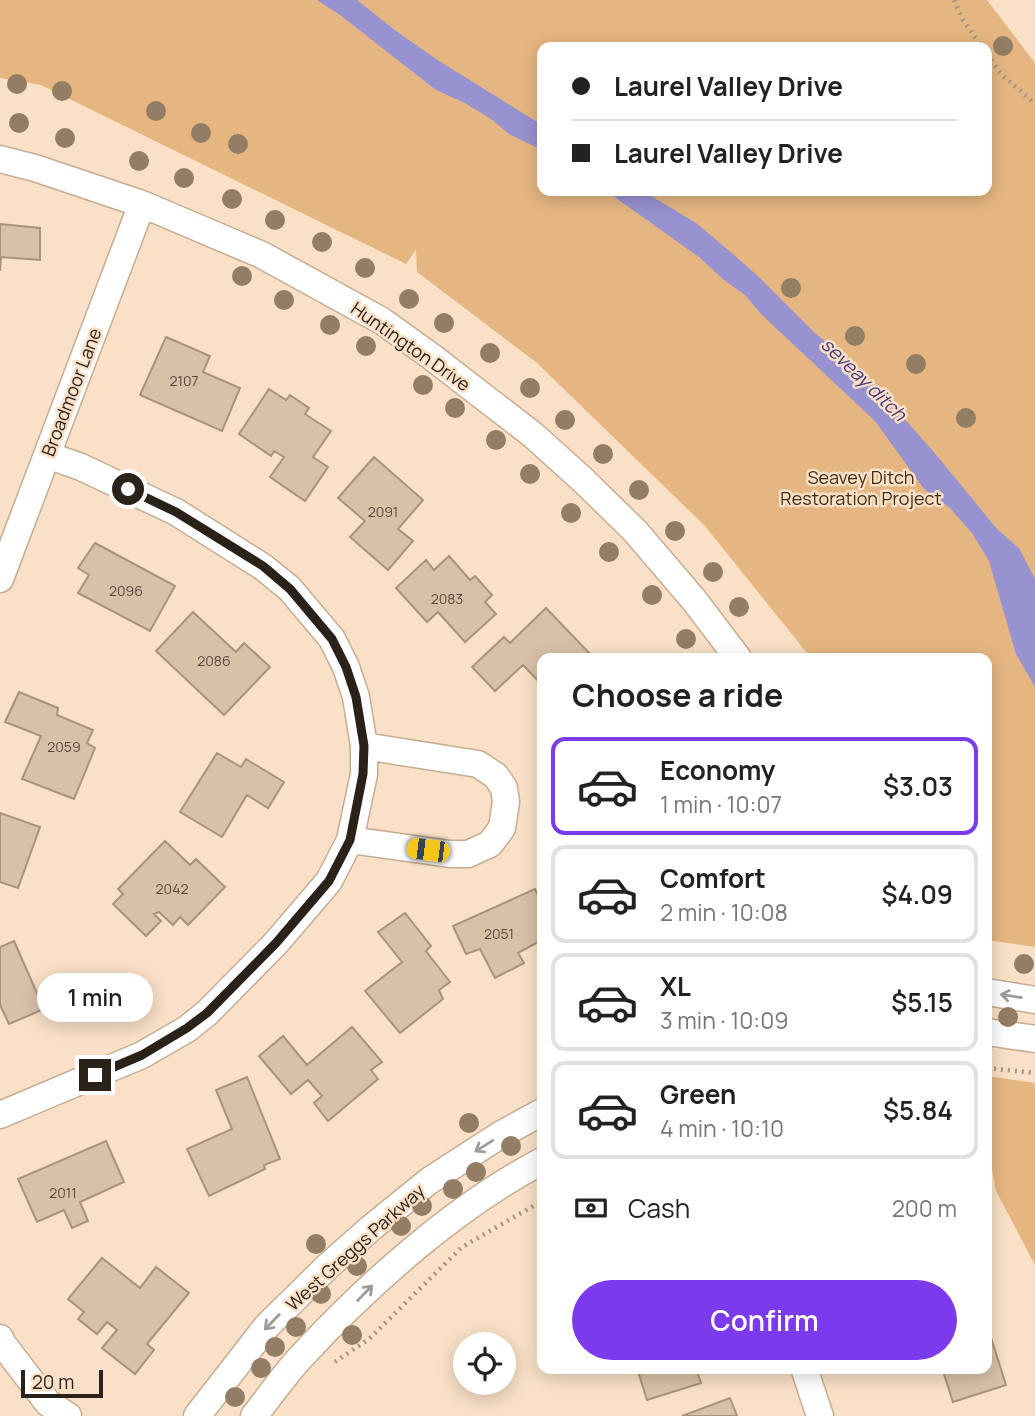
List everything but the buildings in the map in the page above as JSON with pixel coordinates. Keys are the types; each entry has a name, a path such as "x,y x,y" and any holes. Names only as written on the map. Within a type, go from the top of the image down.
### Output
{"street":[{"name":"Huntington Drive","path":"0,159 142,204 262,255 382,321 533,435 584,481 635,531 694,600 734,653"},
{"name":"Broadmoor Lane","path":"0,579 142,204"},
{"path":"0,1115 142,1055 207,1013 276,943 329,881 350,840 363,774 364,746 356,697 346,667 332,639 290,589 263,566 176,512 81,467 47,455"},
{"path":"350,840 450,854 468,854 490,844 502,828 506,802 503,788 496,776 478,764 364,746"},
{"path":"992,993 1035,1000"},
{"path":"992,1033 1035,1039"},
{"name":"West Greggs Parkway","path":"197,1416 267,1326 328,1266 429,1181 537,1115"},
{"path":"254,1416 300,1358 373,1284 447,1223 537,1164"},
{"path":"0,1338 48,1403 68,1416"},
{"path":"806,1374 820,1416"}],"path":[{"path":"954,0 963,20 978,42"},
{"path":"992,61 1001,74 1035,104"},
{"path":"992,1069 1035,1073"},
{"path":"326,1368 369,1339 463,1247 537,1203"}],"green space":[{"name":"Seavey Ditch Restoration Project","path":"0,0 987,0 1035,63 1035,947 992,941 992,653 807,653 705,526 537,363 417,272 416,250 406,264 41,85 0,78"},
{"path":"992,1077 1035,1083 1035,1265 996,1191 992,1169"}],"water":[{"path":"317,0 357,0 439,61 537,122 537,148 509,134 465,103 436,90"},
{"name":"seveay ditch","path":"613,196 651,196 696,223 734,255 816,334 859,368 933,451 997,529 1019,548 1035,579 1035,687 1016,654 989,561 972,533 950,508 924,489 875,421 762,315 745,295 699,257"}],"route":[{"path":"95,1075 142,1055 187,1028 207,1013 276,943 329,881 350,840 363,774 364,746 356,697 346,667 332,639 290,589 263,566 176,512 128,489"}]}
